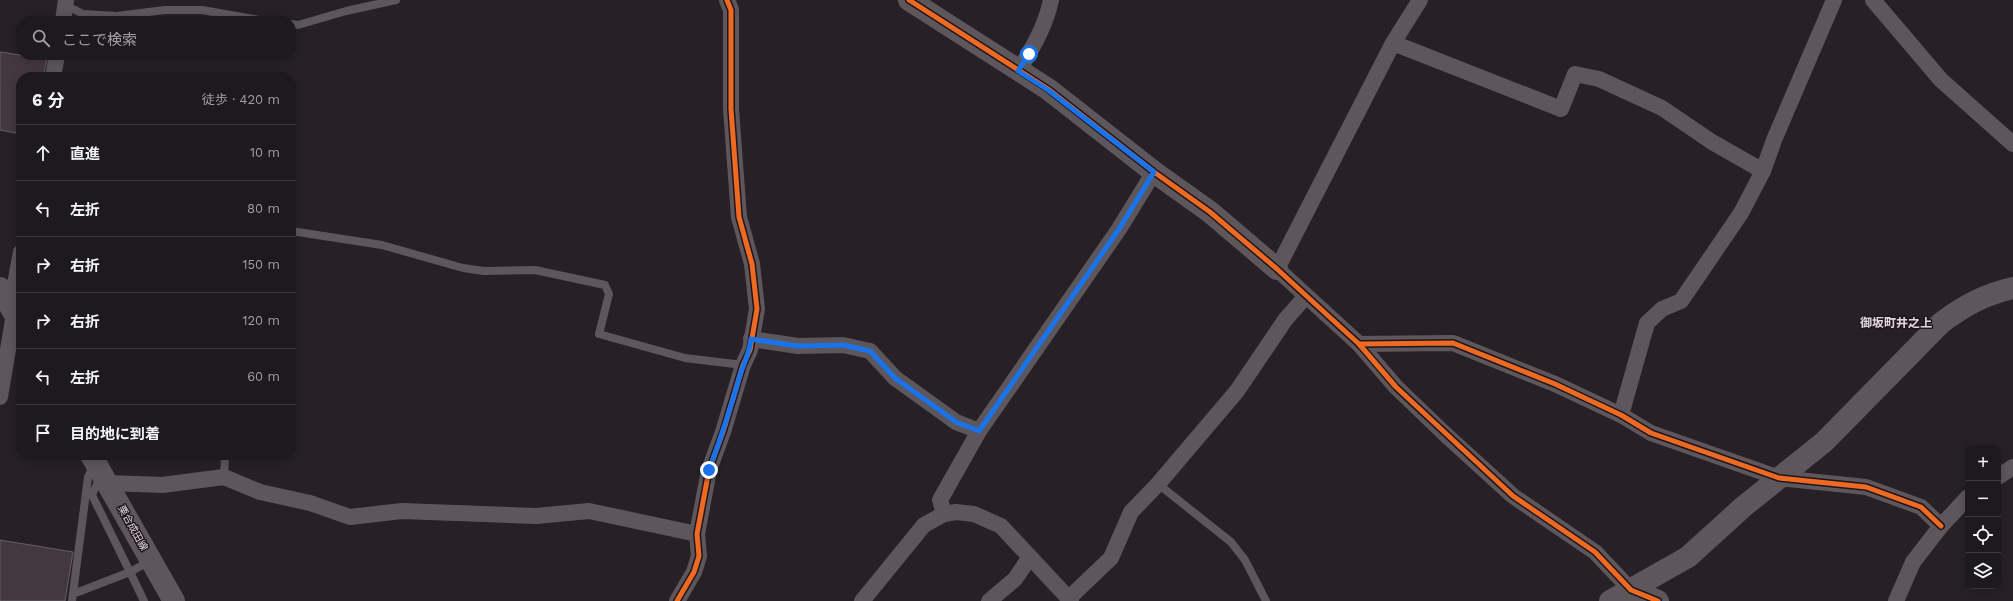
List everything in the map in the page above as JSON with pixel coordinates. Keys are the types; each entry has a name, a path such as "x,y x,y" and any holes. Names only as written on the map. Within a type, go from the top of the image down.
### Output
{"street":[{"path":"678,601 694,572 699,556 697,534 709,470 723,432 743,365 750,350 757,308 752,264 739,217 731,109 731,10 728,0"},
{"path":"908,0 1048,90 1154,172 1210,212 1277,269 1359,344 1396,388 1507,491 1595,552 1631,590 1658,601"},
{"path":"1018,71 1029,54 1049,10 1051,0"},
{"path":"1277,269 1393,43 1420,0"},
{"path":"1620,415 1647,323 1662,309 1681,301 1741,213 1763,171 1774,140 1834,0"},
{"path":"1873,0 1941,80 2013,144"},
{"path":"64,16 65,3"},
{"path":"1393,43 1561,109 1574,74 1599,80 1662,108 1712,142 1763,171"},
{"path":"54,72 56,60"},
{"path":"944,514 940,500 979,431 1119,229 1154,172"},
{"path":"0,397 10,307 16,279"},
{"path":"1610,601 1688,557 1743,507 1824,442 1941,323 1963,306 1980,298 2013,288"},
{"path":"862,601 914,535 924,525 944,514 956,512 974,514 1000,526 1070,600 1111,558 1131,512 1158,484 1237,391 1285,320 1306,296"},
{"path":"751,339 798,346 843,345 870,351 895,378 956,422 979,431"},
{"path":"1359,344 1453,344 1555,384 1620,415 1651,433 1779,478 1866,487 1921,507 1941,526"},
{"path":"2001,475 2013,467"},
{"path":"99,468 162,484 224,477 260,492 310,503 350,517 402,511 536,516 589,511 697,534"},
{"name":"栗合成田線","path":"99,468 174,601"},
{"path":"1896,601 1913,562 1941,526 1965,500"},
{"path":"989,601 1014,579 1030,557"}],"lane":[{"path":"296,25 346,10 396,0"},
{"path":"65,3 83,14 117,16 165,10 202,10 236,16"},
{"path":"296,232 382,245 463,268 484,271 535,270 605,284 609,294 599,334 685,358 743,365"},
{"path":"224,477 225,460"},
{"path":"99,468 92,495 144,601"},
{"path":"73,598 88,477 99,468"},
{"path":"1158,484 1231,542 1245,560 1266,601"},
{"path":"73,598 130,572 151,560"}],"building":[{"path":"0,52 16,54 16,60 47,60 44,72 16,72 16,133 0,130"},
{"path":"0,540 73,552 65,601 0,601"}],"cycle path":[{"path":"677,601 694,572 699,556 697,534 709,470 723,432 743,365 750,350 757,309 752,264 739,217 731,109 731,10 727,0"},
{"path":"909,0 1048,89 1154,172 1210,212 1277,269 1359,344 1396,387 1513,496 1595,552 1631,590 1658,601"},
{"path":"1359,344 1453,343 1555,384 1621,415 1651,433 1779,478 1866,487 1921,507 1941,526"}],"district":[{"name":"御坂町井之上","path":"1896,323"}],"route":[{"path":"709,470 723,432 743,365 750,350 751,339 798,346 843,345 870,351 895,378 956,422 979,431 1119,229 1154,172 1048,90 1018,71 1029,54"}]}
